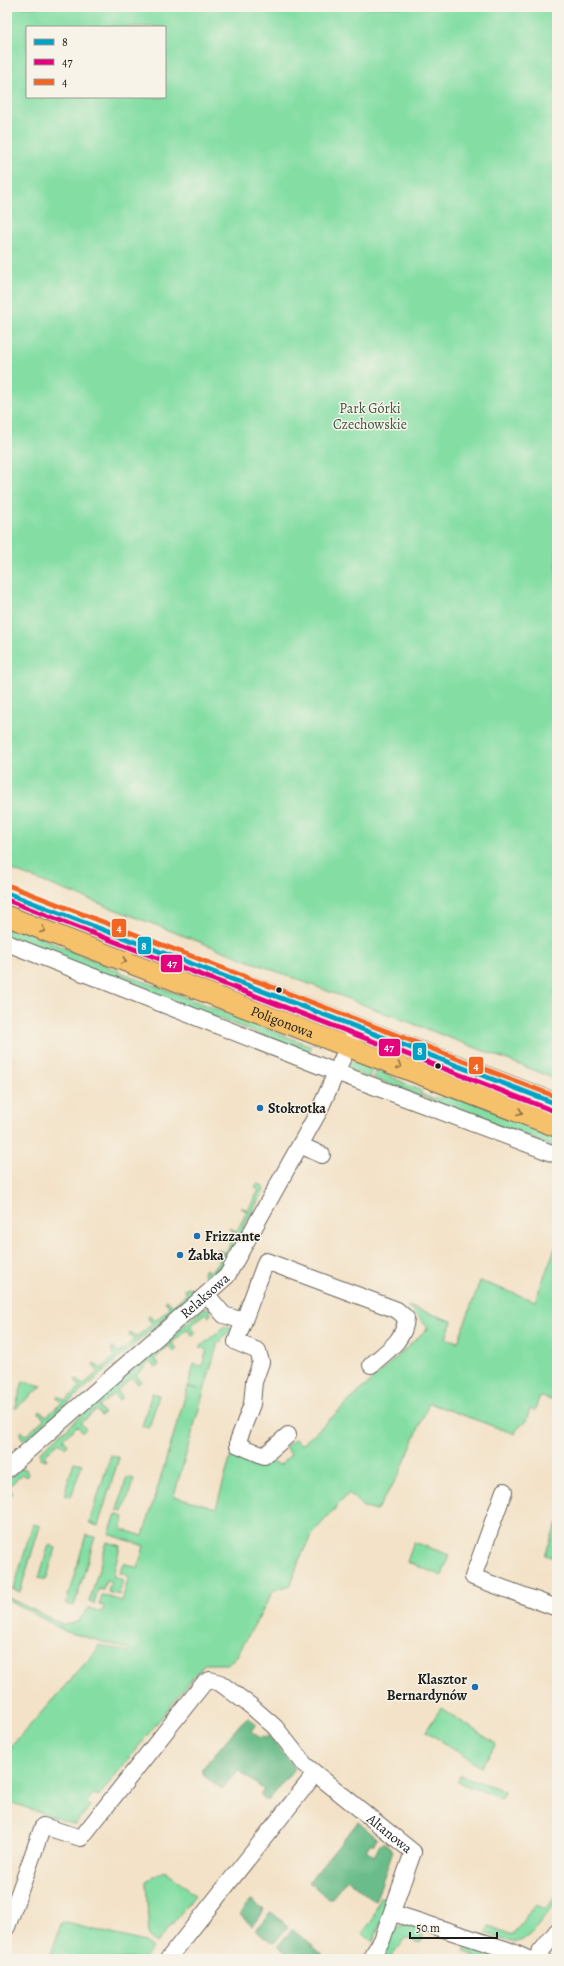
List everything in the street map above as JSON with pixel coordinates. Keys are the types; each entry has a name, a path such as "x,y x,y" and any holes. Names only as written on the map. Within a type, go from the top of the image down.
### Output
{"main road":[{"name":"Poligonowa","path":"7,893 557,1104"},
{"name":"Poligonowa","path":"7,916 557,1127"}],"street":[{"path":"7,943 338,1072 557,1155"},
{"name":"Relaksowa","path":"7,1469 227,1276 300,1145 338,1072 356,1027"},
{"path":"300,1145 322,1155"},
{"path":"288,1435 264,1456 238,1445 238,1441 252,1404 254,1382 261,1362 258,1351 236,1342 266,1261 397,1310 406,1318 406,1328 399,1340 371,1365"},
{"path":"207,1295 224,1315 243,1321"},
{"path":"504,1491 473,1577 557,1608"},
{"name":"Altanowa","path":"7,1927 43,1826 81,1838 204,1683 210,1680 220,1683 233,1692 275,1727 305,1765 413,1852 393,1913"},
{"path":"168,1959 315,1774"},
{"path":"370,1959 382,1940 393,1913 508,1950 528,1959"},
{"path":"535,1959 557,1931"}],"green space":[{"name":"Park Górki Czechowskie","path":"7,7 557,7 557,1079 7,868"},
{"path":"7,923 125,974 311,1046 309,1053 7,938"},
{"path":"355,1060 373,1067 369,1078 346,1068"},
{"path":"377,1070 421,1091 421,1094 433,1099 435,1097 441,1099 442,1095 470,1101 557,1134 557,1148 373,1078"},
{"path":"258,1184 264,1186 264,1190 230,1253 211,1277 205,1277 203,1273 205,1269 210,1272 224,1255 217,1249 225,1253 236,1233 228,1228 237,1231 247,1212 240,1207 248,1210 259,1190 255,1187"},
{"path":"557,1243 557,1402 540,1396 534,1411 530,1409 526,1421 517,1429 515,1434 429,1403 400,1473 376,1511 363,1507 349,1493 312,1534 299,1560 291,1585 274,1590 235,1659 228,1664 204,1664 98,1797 94,1794 87,1803 90,1806 75,1825 7,1801 7,1751 96,1651 99,1645 128,1652 129,1649 67,1632 7,1599 7,1597 62,1624 71,1624 79,1621 88,1608 102,1612 104,1606 99,1604 102,1595 122,1601 129,1576 120,1573 123,1563 138,1568 144,1546 109,1534 116,1514 124,1517 121,1529 143,1536 188,1387 198,1389 188,1386 194,1364 202,1366 207,1350 200,1347 225,1326 231,1329 230,1332 224,1335 221,1342 218,1342 174,1496 216,1508 233,1449 280,1465 291,1454 285,1447 295,1439 302,1445 428,1328 408,1306 452,1321 446,1338 458,1342 480,1281 535,1301"},
{"path":"188,1287 192,1289 191,1295 28,1438 25,1440 22,1438 20,1435 22,1431 26,1435 44,1419 39,1413 40,1411 47,1416 62,1403 57,1398 58,1395 65,1401 80,1387 75,1380 77,1379 83,1385 98,1372 93,1364 96,1364 101,1369 115,1356 111,1349 114,1348 119,1353 134,1340 129,1334 130,1332 137,1337 152,1324 147,1317 149,1316 155,1321 170,1308 165,1301 168,1301 173,1306 187,1293 184,1289"},
{"path":"204,1308 208,1308 211,1314 209,1317 205,1313 190,1327 196,1333 193,1336 187,1329 172,1343 177,1349 174,1352 169,1346 154,1359 159,1365 156,1368 150,1362 136,1375 141,1381 138,1384 132,1378 117,1391 123,1397 119,1400 114,1394 99,1407 104,1413 101,1416 96,1410 81,1423 86,1429 83,1432 77,1426 63,1439 68,1445 65,1448 59,1442 44,1455 47,1459 46,1460 40,1458 40,1452"},
{"path":"23,1381 42,1386 15,1409"},
{"path":"152,1393 159,1395 149,1428 142,1426"},
{"path":"111,1455 119,1458 98,1526 89,1523"},
{"path":"74,1462 82,1464 71,1497 64,1495"},
{"path":"20,1469 26,1469 28,1475 26,1477 23,1474 8,1487 13,1493 10,1496 7,1492 7,1481"},
{"path":"127,1477 134,1479 123,1512 117,1510"},
{"path":"557,1523 557,1559 545,1555"},
{"path":"33,1524 40,1526 20,1592 12,1589 14,1588"},
{"path":"86,1535 95,1537 74,1606 66,1603"},
{"path":"107,1542 120,1546 113,1576 123,1580 119,1595 108,1592 111,1582 106,1580 103,1590 98,1589 94,1604 89,1602"},
{"path":"414,1542 449,1555 442,1576 407,1562"},
{"path":"49,1545 56,1548 46,1580 39,1578"},
{"path":"441,1708 496,1744 481,1767 426,1731"},
{"path":"248,1717 256,1724 251,1731 260,1738 262,1736 266,1739 268,1735 293,1765 293,1770 269,1800 266,1800 260,1795 264,1790 238,1770 222,1789 203,1775 202,1769 241,1723"},
{"path":"460,1775 505,1791 502,1799 458,1782"},
{"path":"358,1822 377,1838 373,1845 371,1843 366,1850 374,1856 378,1849 377,1848 383,1842 391,1849 392,1853 375,1902 347,1879 332,1898 328,1898 309,1882"},
{"path":"165,1871 195,1895 157,1943 149,1937 146,1881"},
{"path":"557,1895 557,1901 534,1931 523,1940 517,1942 510,1941 486,1933 489,1926 512,1935 535,1905 545,1909"},
{"path":"380,1897 389,1900 373,1942 362,1933 372,1921"},
{"path":"252,1900 264,1910 252,1926 240,1915 249,1901"},
{"path":"271,1912 288,1926 274,1943 256,1930"},
{"path":"62,1922 145,1942 152,1948 144,1959 49,1959"},
{"path":"407,1924 421,1932 423,1937 422,1941 420,1943 405,1938 389,1959 377,1959 385,1942 392,1932"},
{"path":"292,1929 322,1954 322,1959 294,1959 278,1946"},
{"path":"474,1945 498,1954 497,1959 475,1959 474,1956 464,1951 465,1949"}],"transit line":[{"name":"4","path":"10,886 557,1097"},
{"name":"8","path":"7,893 557,1104"},
{"name":"47","path":"7,900 554,1111"}],"place":[{"name":"Stokrotka","path":"260,1108"},
{"name":"Frizzante","path":"197,1236"},
{"name":"Żabka","path":"180,1255"},
{"name":"Klasztor Bernardynów","path":"475,1687"}]}
